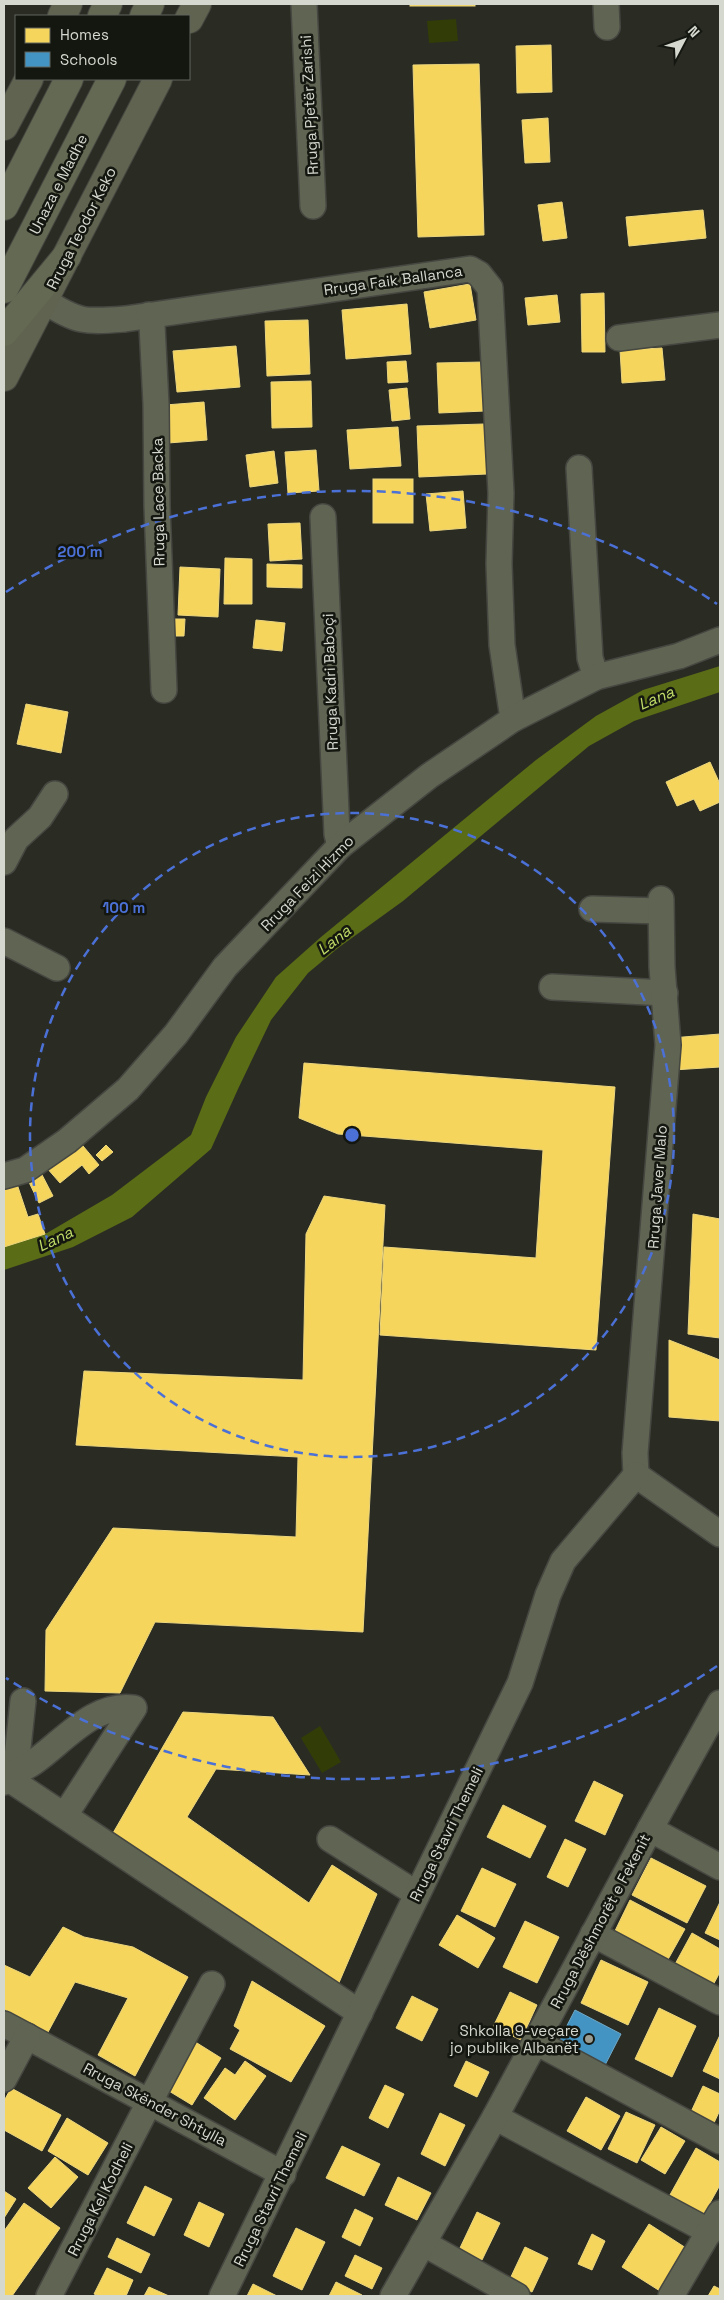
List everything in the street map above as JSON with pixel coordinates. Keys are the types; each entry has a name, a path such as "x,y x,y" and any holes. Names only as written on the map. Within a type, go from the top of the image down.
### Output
{"highway":[{"path":"4,206 69,80"},
{"name":"Unaza e Madhe","path":"4,289 111,80"},
{"path":"4,332 67,256"}],"main road":[{"path":"190,17 197,4"},
{"path":"4,126 28,80"},
{"name":"Rruga Teodor Keko","path":"4,377 157,80"}],"street":[{"name":"Rruga Pjetër Zarishi","path":"304,4 313,206"},
{"name":"Rruga Faik Ballanca","path":"44,300 67,316 78,320 125,319 470,269 479,274 490,288 501,493 498,564 502,645 513,719"},
{"name":"Rruga Lace Backa","path":"150,315 156,404 157,506 164,690"},
{"path":"619,338 720,325"},
{"path":"579,468 590,658 596,677"},
{"name":"Rruga Kadri Baboçi","path":"323,517 330,707 337,834 340,846"},
{"name":"Rruga Feizi Hizmo","path":"4,1176 25,1170 68,1141 128,1089 176,1034 225,967 340,846 429,776 513,719 596,677 679,656 720,640"},
{"path":"4,862 16,839 40,817 55,794"},
{"name":"Rruga Javer Malo","path":"592,909 660,905 668,1045 635,1453 636,1475"},
{"path":"4,942 57,968"},
{"path":"552,987 665,993"},
{"path":"636,1475 720,1534"},
{"name":"Rruga Stavri Themeli","path":"222,2296 283,2174 520,1683 548,1595 563,1561 636,1475"},
{"path":"5,1779 17,1757 24,1701"},
{"name":"Rruga Dëshmorët e Fekenit","path":"393,2296 495,2117 720,1703"},
{"path":"5,1779 34,1762 61,1739 100,1713 121,1706 134,1708 65,1815"},
{"path":"5,1779 65,1815 360,2012"},
{"path":"650,1829 720,1867"},
{"path":"330,1838 417,1894"},
{"path":"593,1934 720,2002"},
{"name":"Rruga Kel Kodheli","path":"49,2296 212,1984"},
{"name":"Rruga Skënder Shtylla","path":"4,2024 283,2174"},
{"path":"4,2079 27,2036"},
{"path":"536,2042 720,2141"},
{"path":"495,2117 715,2223 671,2296"},
{"path":"423,2244 518,2296"}],"shaded area":[{"path":"456,19 458,41 429,43 427,21"},
{"path":"320,1726 341,1762 322,1773 301,1738"}],"water":[{"name":"Lana","path":"720,666 720,692 634,721 589,746 403,901 338,948 308,973 271,1020 211,1149 132,1217 73,1247 4,1270 4,1244 47,1233 112,1195 191,1135 206,1097 236,1037 276,977 321,937 536,760 596,716 643,690"}],"building: Homes":[{"path":"410,4 475,4 475,6 410,6"},
{"path":"551,45 552,92 517,93 516,46"},
{"path":"479,64 484,235 418,237 413,65"},
{"path":"548,118 550,162 525,163 522,120"},
{"path":"562,202 567,238 543,241 538,205"},
{"path":"703,210 706,238 629,246 626,217"},
{"path":"470,284 476,320 430,328 424,292"},
{"path":"604,293 605,352 582,352 581,294"},
{"path":"557,295 560,322 528,325 525,298"},
{"path":"407,304 411,354 346,359 342,310"},
{"path":"308,320 310,374 267,376 265,321"},
{"path":"236,346 240,387 177,392 173,351"},
{"path":"662,348 665,380 622,383 620,350"},
{"path":"406,361 408,382 388,383 387,362"},
{"path":"483,362 485,411 439,413 437,363"},
{"path":"311,381 312,427 272,428 271,382"},
{"path":"407,388 410,419 392,421 389,390"},
{"path":"204,402 207,440 168,443 165,405"},
{"path":"484,424 487,474 419,477 417,426"},
{"path":"398,427 401,466 350,469 347,430"},
{"path":"316,450 319,491 288,493 285,452"},
{"path":"274,451 278,483 250,487 246,455"},
{"path":"373,479 413,479 413,523 373,523"},
{"path":"463,491 466,528 430,531 426,494"},
{"path":"300,523 302,559 270,561 268,524"},
{"path":"225,558 252,559 252,604 224,604"},
{"path":"267,564 302,565 302,588 267,587"},
{"path":"180,567 220,569 218,617 178,615"},
{"path":"172,619 185,619 184,636 171,636"},
{"path":"256,620 285,623 282,651 253,648"},
{"path":"26,704 68,712 61,753 17,744"},
{"path":"710,762 720,784 720,802 700,811 694,799 677,806 666,782"},
{"path":"720,1034 720,1067 673,1070 671,1038"},
{"path":"304,1063 615,1087 596,1350 380,1335 384,1247 536,1258 543,1150 338,1134 299,1118"},
{"path":"78,1140 99,1165 89,1174 82,1165 60,1183 46,1167"},
{"path":"106,1145 113,1152 102,1161 96,1155"},
{"path":"39,1169 53,1196 39,1203 26,1176"},
{"path":"17,1184 28,1217 38,1214 45,1234 4,1247 4,1188"},
{"path":"324,1196 385,1205 363,1632 155,1622 120,1693 45,1691 46,1630 113,1528 296,1537 298,1457 76,1445 84,1371 303,1380 306,1234"},
{"path":"693,1214 720,1219 720,1338 688,1334"},
{"path":"669,1340 720,1360 720,1421 669,1417"},
{"path":"183,1712 273,1717 310,1775 216,1769 187,1817 309,1903 332,1865 377,1894 338,1985 113,1833"},
{"path":"594,1781 623,1795 605,1835 575,1821"},
{"path":"503,1805 546,1826 530,1858 487,1837"},
{"path":"565,1839 586,1849 568,1887 547,1877"},
{"path":"651,1858 706,1886 687,1923 632,1895"},
{"path":"482,1868 516,1884 495,1927 461,1911"},
{"path":"630,1900 685,1929 666,1963 613,1935"},
{"path":"720,1902 720,1940 705,1933"},
{"path":"457,1915 495,1938 478,1968 439,1945"},
{"path":"525,1921 559,1937 537,1983 503,1967"},
{"path":"63,1927 84,1937 133,1947 188,1977 135,2076 98,2055 128,1998 75,1982 47,2034 4,2009 4,1965 30,1977"},
{"path":"692,1933 720,1949 720,1972 712,1987 674,1966"},
{"path":"601,1960 648,1982 628,2025 581,2003"},
{"path":"252,1981 325,2026 291,2082 230,2049 240,2030 234,2026"},
{"path":"510,1992 537,2005 521,2040 493,2027"},
{"path":"412,1996 438,2009 422,2041 396,2028"},
{"path":"659,2008 696,2026 672,2077 635,2059"},
{"path":"720,2035 720,2079 703,2071"},
{"path":"189,2038 221,2058 192,2105 159,2085"},
{"path":"245,2061 266,2076 235,2120 204,2098 225,2068 235,2075"},
{"path":"466,2061 489,2072 477,2097 454,2086"},
{"path":"385,2085 404,2094 388,2128 369,2118"},
{"path":"703,2086 720,2094 720,2110 713,2125 690,2114"},
{"path":"11,2088 61,2115 42,2151 4,2130 4,2101"},
{"path":"586,2097 620,2116 601,2150 567,2131"},
{"path":"626,2112 655,2125 637,2163 608,2149"},
{"path":"440,2113 465,2125 445,2166 421,2154"},
{"path":"67,2118 108,2143 88,2175 48,2151"},
{"path":"661,2127 685,2141 665,2174 641,2160"},
{"path":"342,2146 380,2164 364,2196 326,2178"},
{"path":"696,2148 720,2162 720,2185 700,2221 666,2202"},
{"path":"55,2157 78,2177 51,2208 28,2188"},
{"path":"398,2177 431,2193 417,2220 385,2205"},
{"path":"145,2186 172,2199 154,2236 127,2223"},
{"path":"4,2191 16,2199 4,2218"},
{"path":"199,2202 224,2214 209,2247 184,2235"},
{"path":"24,2203 60,2228 12,2296 4,2296 4,2231"},
{"path":"355,2209 373,2218 360,2246 342,2237"},
{"path":"477,2212 500,2223 482,2260 459,2250"},
{"path":"649,2224 686,2248 660,2291 622,2267"},
{"path":"296,2228 325,2242 302,2290 273,2276"},
{"path":"592,2234 605,2241 592,2270 578,2264"},
{"path":"117,2238 150,2254 141,2273 108,2257"},
{"path":"525,2247 548,2258 532,2292 509,2281"},
{"path":"355,2255 382,2268 372,2289 345,2276"},
{"path":"107,2268 133,2280 126,2296 100,2296 94,2294"},
{"path":"336,2282 362,2295 362,2296 329,2296"},
{"path":"253,2284 277,2296 247,2296"},
{"path":"714,2286 720,2289 720,2296 708,2296"},
{"path":"149,2287 169,2296 144,2296"}],"building: Schools":[{"name":"Shkolla 9-veçare jo publike Albanët","path":"575,2010 621,2034 603,2069 557,2045"}],"place":[{"name":"Shkolla 9-veçare jo publike Albanët","path":"589,2039"}]}
